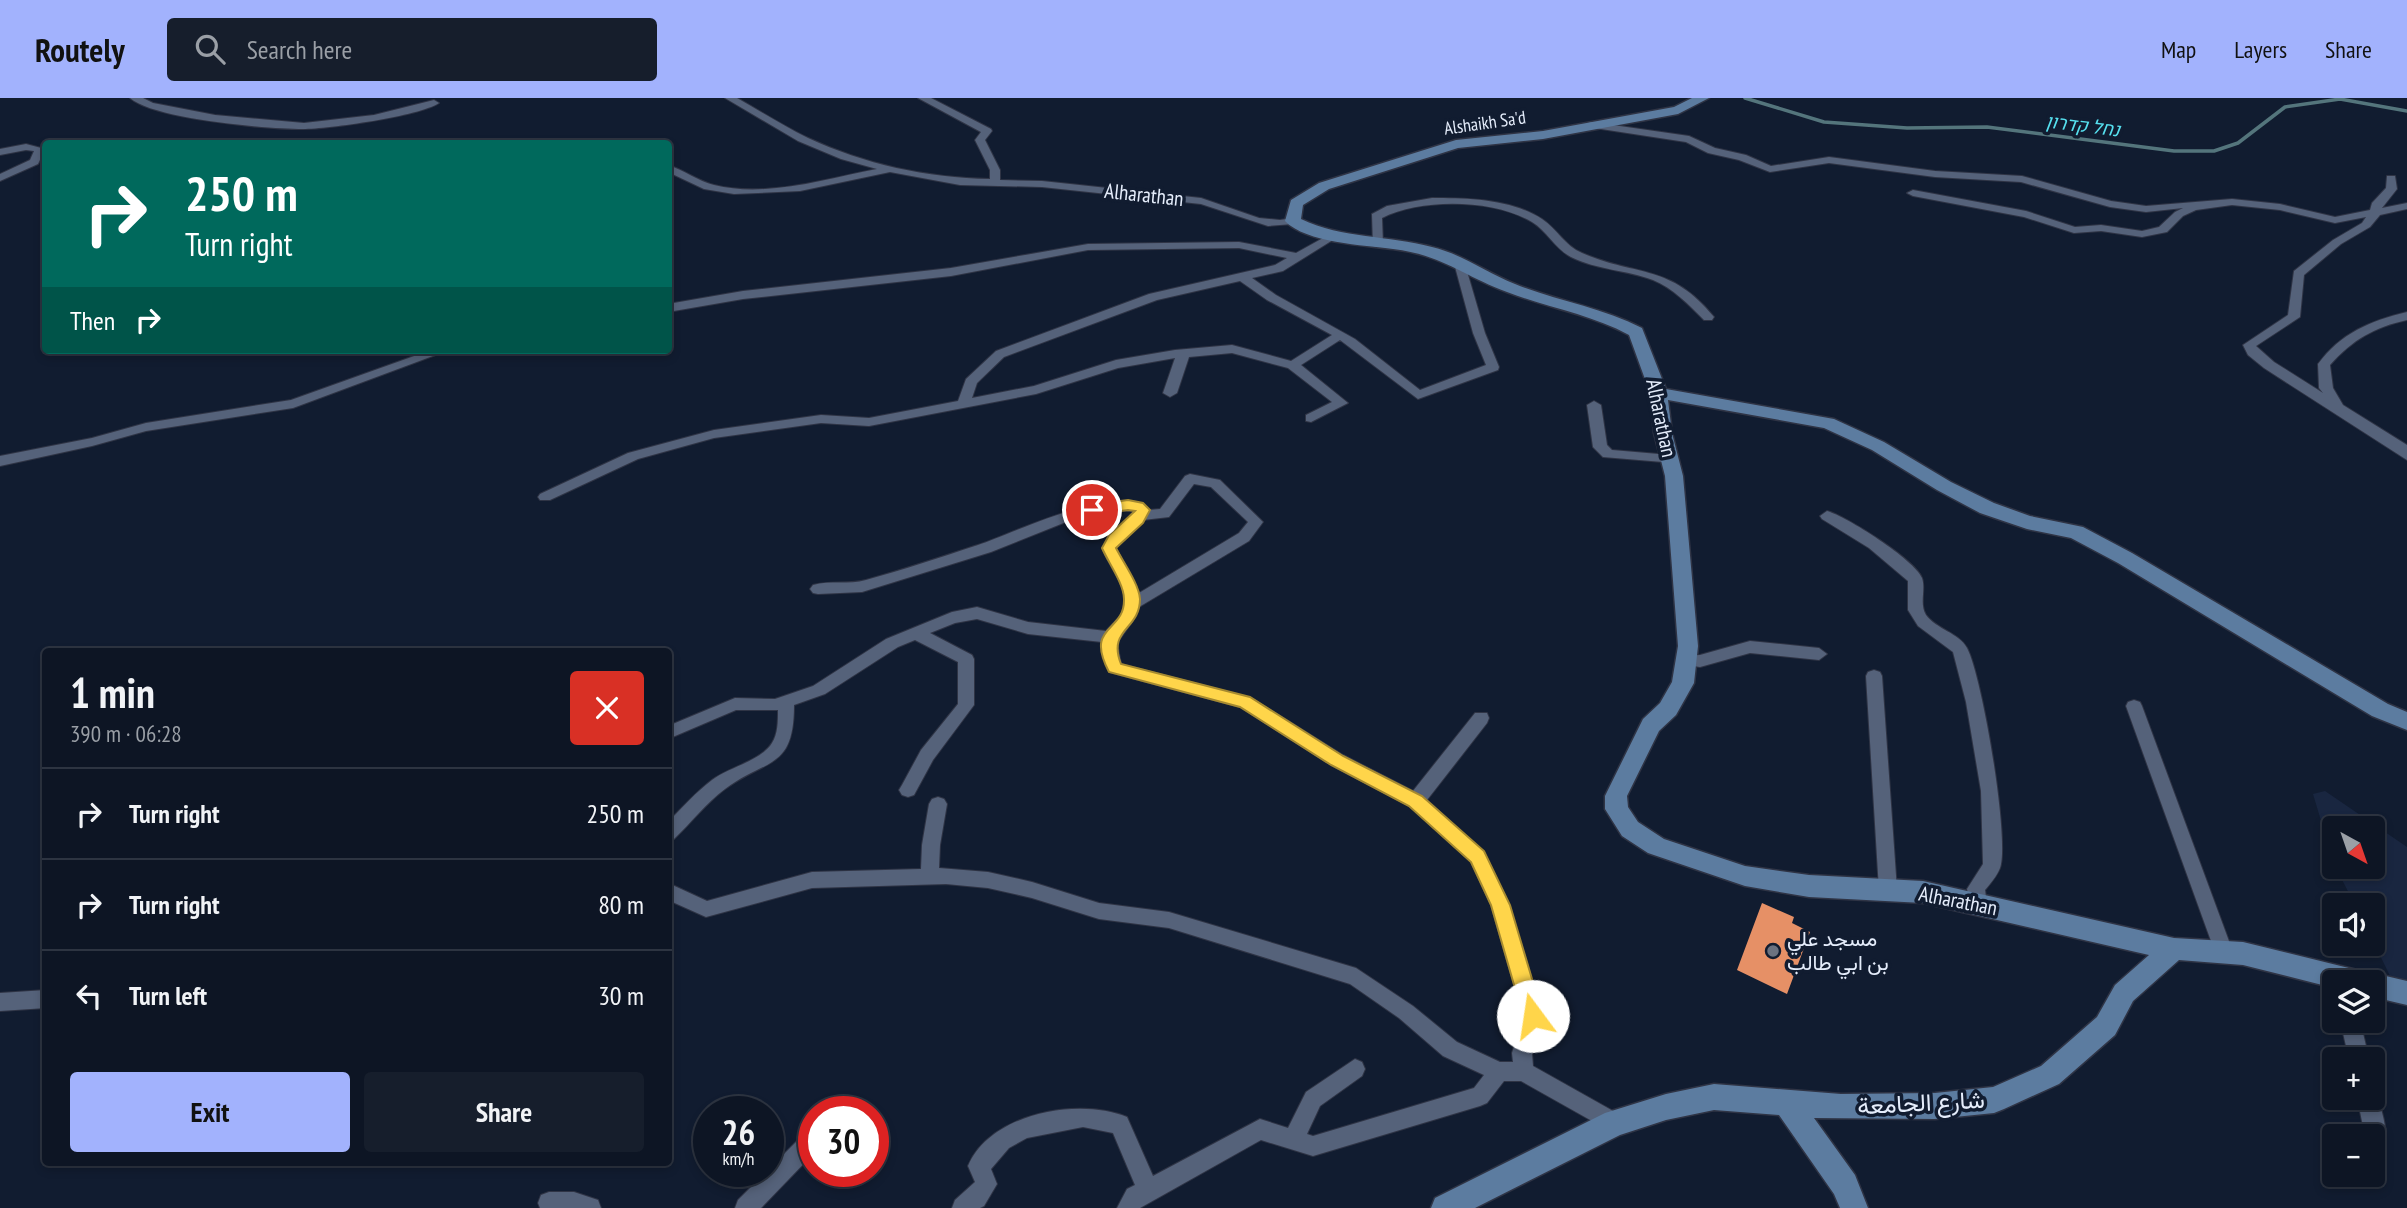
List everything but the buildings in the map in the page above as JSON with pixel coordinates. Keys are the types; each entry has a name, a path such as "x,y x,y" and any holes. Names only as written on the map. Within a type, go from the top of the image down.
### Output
{"street":[{"path":"135,98 150,106 215,118 304,126 374,118 434,103"},
{"name":"Alharathan","path":"730,98 802,139 845,157 960,182 1105,190 1201,201 1226,206 1257,223 1278,224 1293,221 1310,230 1332,236 1425,249 1511,288 1598,313 1636,332 1660,393 1663,433 1670,460 1684,574 1688,646 1683,683 1668,709 1651,725 1616,796 1617,809 1630,829 1656,846 1745,876 1809,886 1923,892 2174,949"},
{"path":"923,98 987,131 980,140 995,170 996,182"},
{"name":"Alshaikh Sa'd","path":"1293,221 1296,204 1324,187 1456,144 1543,135 1678,110 1702,98"},
{"path":"1592,125 1689,139 1712,151 1742,158 1770,169 1829,160 1935,174 2022,179 2110,204 2146,209 2185,204 2193,207"},
{"path":"0,152 26,147 40,149 40,161 0,178"},
{"path":"672,170 710,188 736,191 772,190 893,169"},
{"path":"2391,178 2392,190 2376,205 2376,212 2365,225 2337,242 2298,274 2294,317 2249,345 2252,352 2269,365 2403,449 2407,455"},
{"path":"1913,193 2026,214 2074,230 2101,228 2142,234 2163,230 2179,214 2193,207 2232,202 2255,203 2335,220 2407,206"},
{"path":"1377,244 1376,216 1396,206 1426,202 1475,203 1510,209 1535,220 1572,253 1659,279 1679,291 1708,317"},
{"path":"964,402 971,382 1000,354 1153,297 1279,268 1332,236"},
{"path":"672,307 743,295 951,272 1088,247 1239,245 1298,257"},
{"path":"1242,276 1254,288 1340,335 1376,359 1418,395 1493,367 1479,332 1460,263"},
{"path":"672,297 696,303"},
{"path":"2343,411 2326,388 2324,364 2346,339 2374,325 2407,316"},
{"path":"1293,365 1340,335"},
{"path":"545,497 633,456 714,434 821,419 869,422 1036,390 1116,364 1184,353 1232,349 1293,365 1341,403 1311,418"},
{"path":"1170,393 1184,353"},
{"path":"0,461 92,442 146,427 293,404 432,354"},
{"path":"1660,393 1828,423 1878,446 1944,486 1987,508 2027,522 2076,532 2380,710 2407,721"},
{"path":"1594,405 1600,447 1608,454 1670,460"},
{"path":"1132,604 1244,537 1256,522 1214,483 1190,479 1164,514 1140,515"},
{"path":"818,589 862,587 986,548 1062,518 1092,510 1138,506 1142,510 1140,515 1114,539 1109,548 1132,596 1130,614 1109,637 1108,651 1115,668 1245,702 1337,760 1416,801 1477,857 1500,905 1533,1016 1522,1053 1523,1071"},
{"path":"1827,516 1867,539 1903,565 1915,579 1916,610 1923,622 1960,649 1974,702 1990,791 1992,866 1976,889 1978,904"},
{"path":"672,731 735,704 775,705 819,690 892,643 952,618 976,613 1028,628 1109,637"},
{"path":"908,790 927,755 966,705 966,659 916,633"},
{"path":"1686,660 1700,661 1750,647 1819,654"},
{"path":"1874,676 1888,890"},
{"path":"672,830 719,784 776,754 788,726 786,701"},
{"path":"2134,706 2224,952"},
{"path":"1416,801 1481,718"},
{"path":"930,877 931,845 939,804"},
{"path":"672,893 706,909 812,880 930,877 988,880 1099,911 1169,920 1356,977 1450,1049 1499,1072 1523,1071 1615,1123"},
{"path":"2174,949 2196,947 2258,957 2322,974"},
{"name":"شارع الجامعة","path":"1445,1208 1615,1123 1666,1107 1714,1097 1787,1104 1935,1106 1994,1100 2050,1075 2106,1026 2124,993 2174,949"},
{"path":"2385,988 2407,993"},
{"path":"0,1002 42,999"},
{"path":"1293,1140 1313,1099 1355,1069"},
{"path":"1128,1208 1135,1197 1260,1129 1313,1146 1480,1096 1499,1072"},
{"path":"1787,1104 1844,1185 1854,1208"},
{"path":"963,1208 976,1198 986,1184 979,1166 1002,1141 1024,1128 1083,1117 1120,1124 1148,1190"},
{"path":"746,1208 798,1154"},
{"path":"549,1203 574,1203 590,1208"}],"shaded area":[{"path":"2325,791 2362,816 2322,816 2322,824 2313,794"},
{"path":"2385,832 2407,847 2407,980 2391,978 2380,956 2385,956 2385,893 2349,893 2342,879 2385,879"}],"waterway":[{"name":"נחל קדרון","path":"1745,98 1824,122 1907,128 1987,127 2174,151 2214,151 2238,143 2285,107 2340,99 2407,111"}],"place":[{"name":"مسجد علي بن ابي طالب","path":"1773,951"}],"route":[{"path":"1092,510 1128,505 1138,506 1142,510 1138,519 1114,539 1109,548 1132,596 1130,614 1109,637 1108,651 1115,668 1245,702 1337,760 1416,801 1477,857 1500,905 1533,1016"}]}
